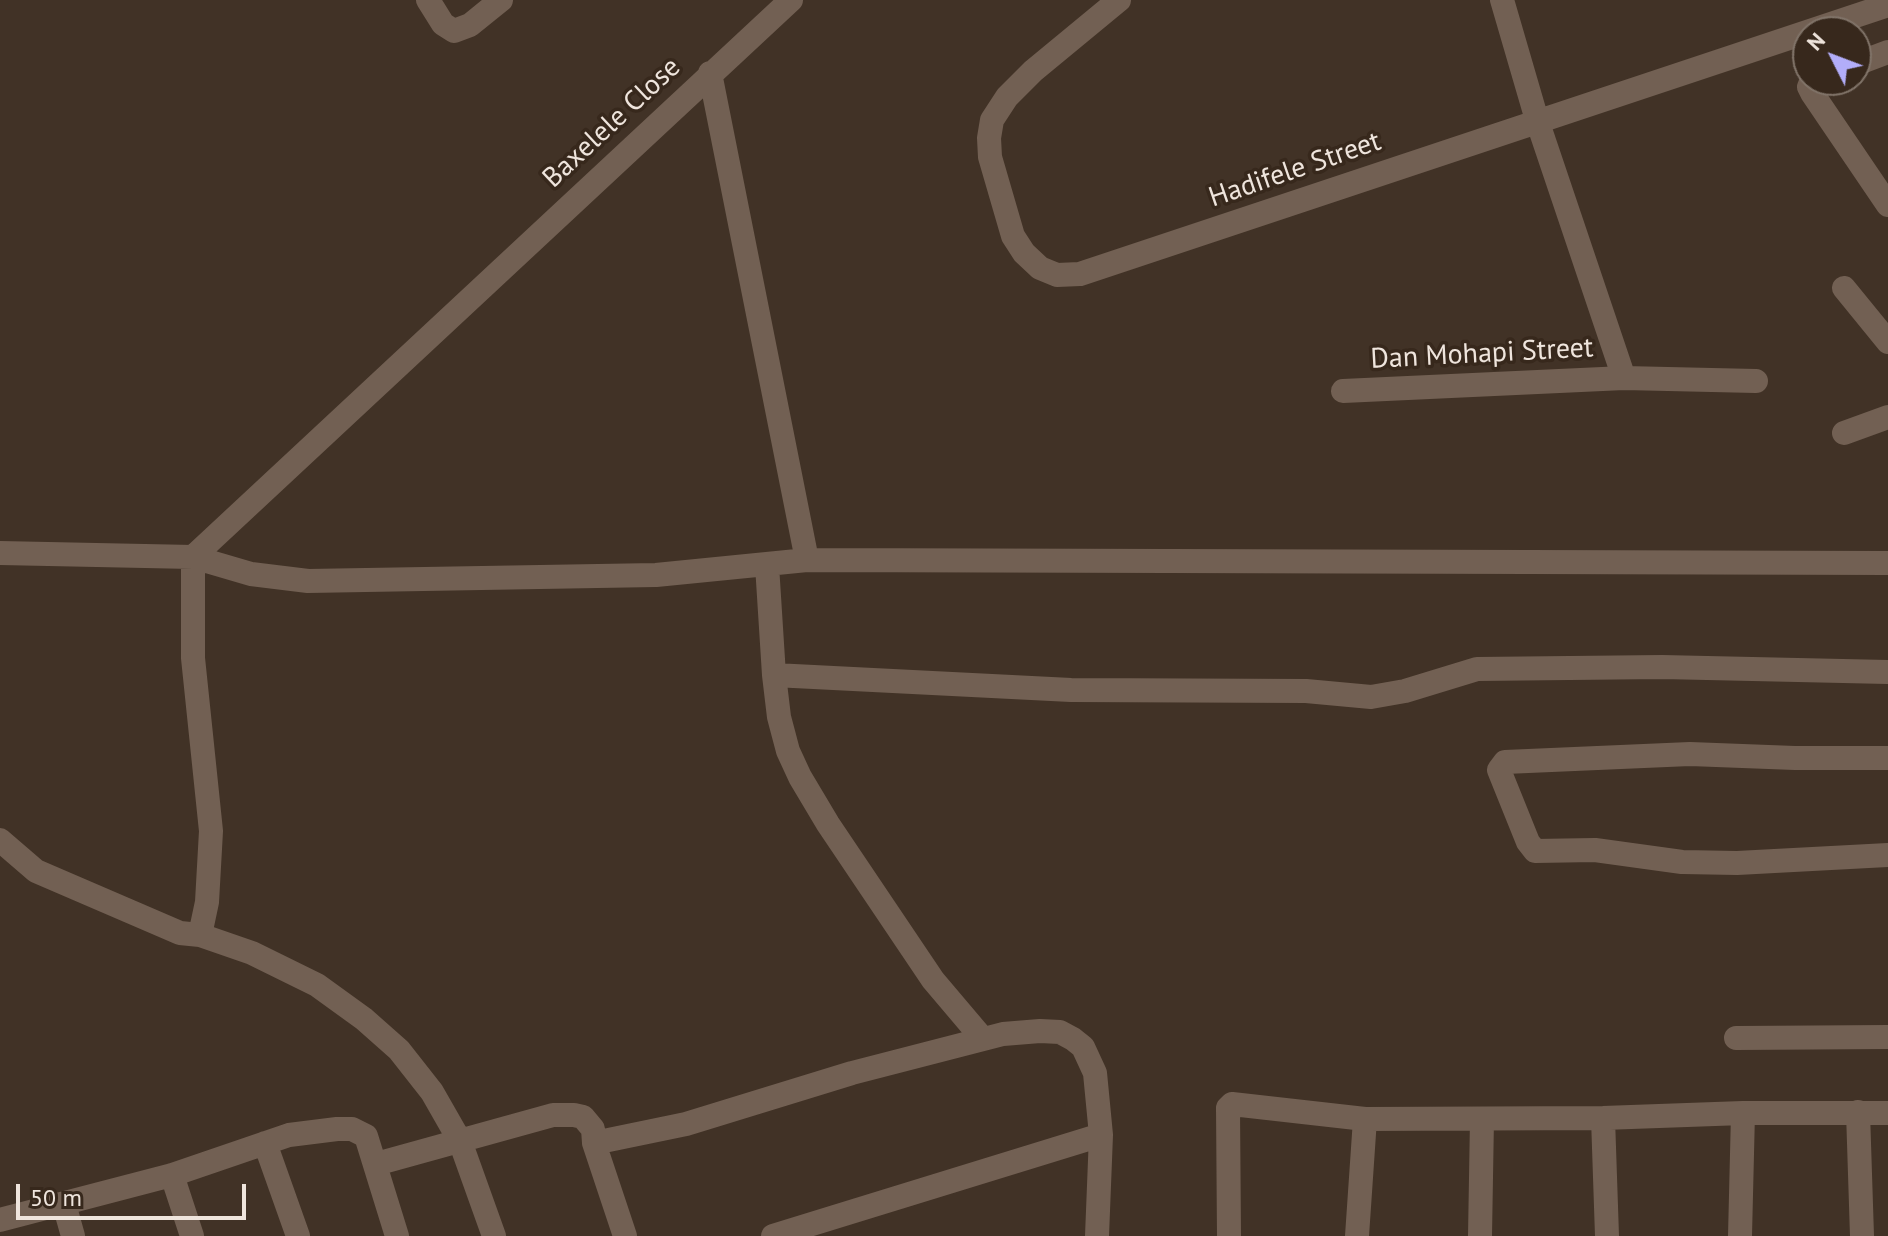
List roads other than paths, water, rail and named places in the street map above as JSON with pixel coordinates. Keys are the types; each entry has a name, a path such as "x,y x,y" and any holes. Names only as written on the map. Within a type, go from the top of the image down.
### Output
{"street":[{"path":"428,0 443,24 454,31 470,25 501,0"},
{"path":"710,73 791,0"},
{"name":"Dan Mohapi Street","path":"1502,0 1537,120 1624,378"},
{"name":"Hadifele Street","path":"1115,1 1033,71 1007,97 992,120 990,157 1013,236 1024,253 1040,268 1057,275 1080,274 1888,5"},
{"name":"Baxelele Close","path":"193,557 710,73"},
{"name":"Baxelele Close","path":"710,73 807,560"},
{"path":"1814,96 1866,177 1888,205"},
{"path":"1844,288 1888,342"},
{"name":"Dan Mohapi Street","path":"1343,391 1624,378 1756,381"},
{"path":"1844,433 1888,417"},
{"path":"0,553 193,557 251,574 308,581 656,575 807,560 1888,563"},
{"path":"193,557 193,658 211,831 207,902 200,935"},
{"path":"767,565 774,675 788,751 828,824 933,980 983,1039"},
{"path":"774,675 1071,690 1306,691 1371,697 1405,691 1477,669 1662,667 1888,672"},
{"path":"1888,758 1690,754 1505,762 1499,770 1528,842 1535,851 1595,850 1682,862 1737,863 1888,855"},
{"path":"0,840 36,871 180,933 200,935 252,953 317,985 364,1019 399,1050 432,1092 460,1141 494,1236"},
{"path":"594,1143 686,1124 852,1073 1003,1034 1060,1032 1083,1047 1095,1073 1101,1135 1097,1236"},
{"path":"1736,1038 1888,1037"},
{"path":"1229,1236 1230,1106 1242,1104 1365,1119 1888,1113"},
{"path":"1858,1112 1862,1236"},
{"path":"1740,1236 1743,1113"},
{"path":"376,1164 536,1119 566,1114 583,1117 589,1122 625,1236"},
{"path":"1603,1118 1607,1236"},
{"path":"1357,1236 1365,1119"},
{"path":"1480,1236 1482,1119"},
{"path":"0,1220 172,1175 305,1131 352,1129 366,1136 397,1236"},
{"path":"773,1236 1101,1135"},
{"path":"265,1143 298,1236"},
{"path":"172,1175 192,1236"},
{"path":"64,1204 73,1236"}]}
